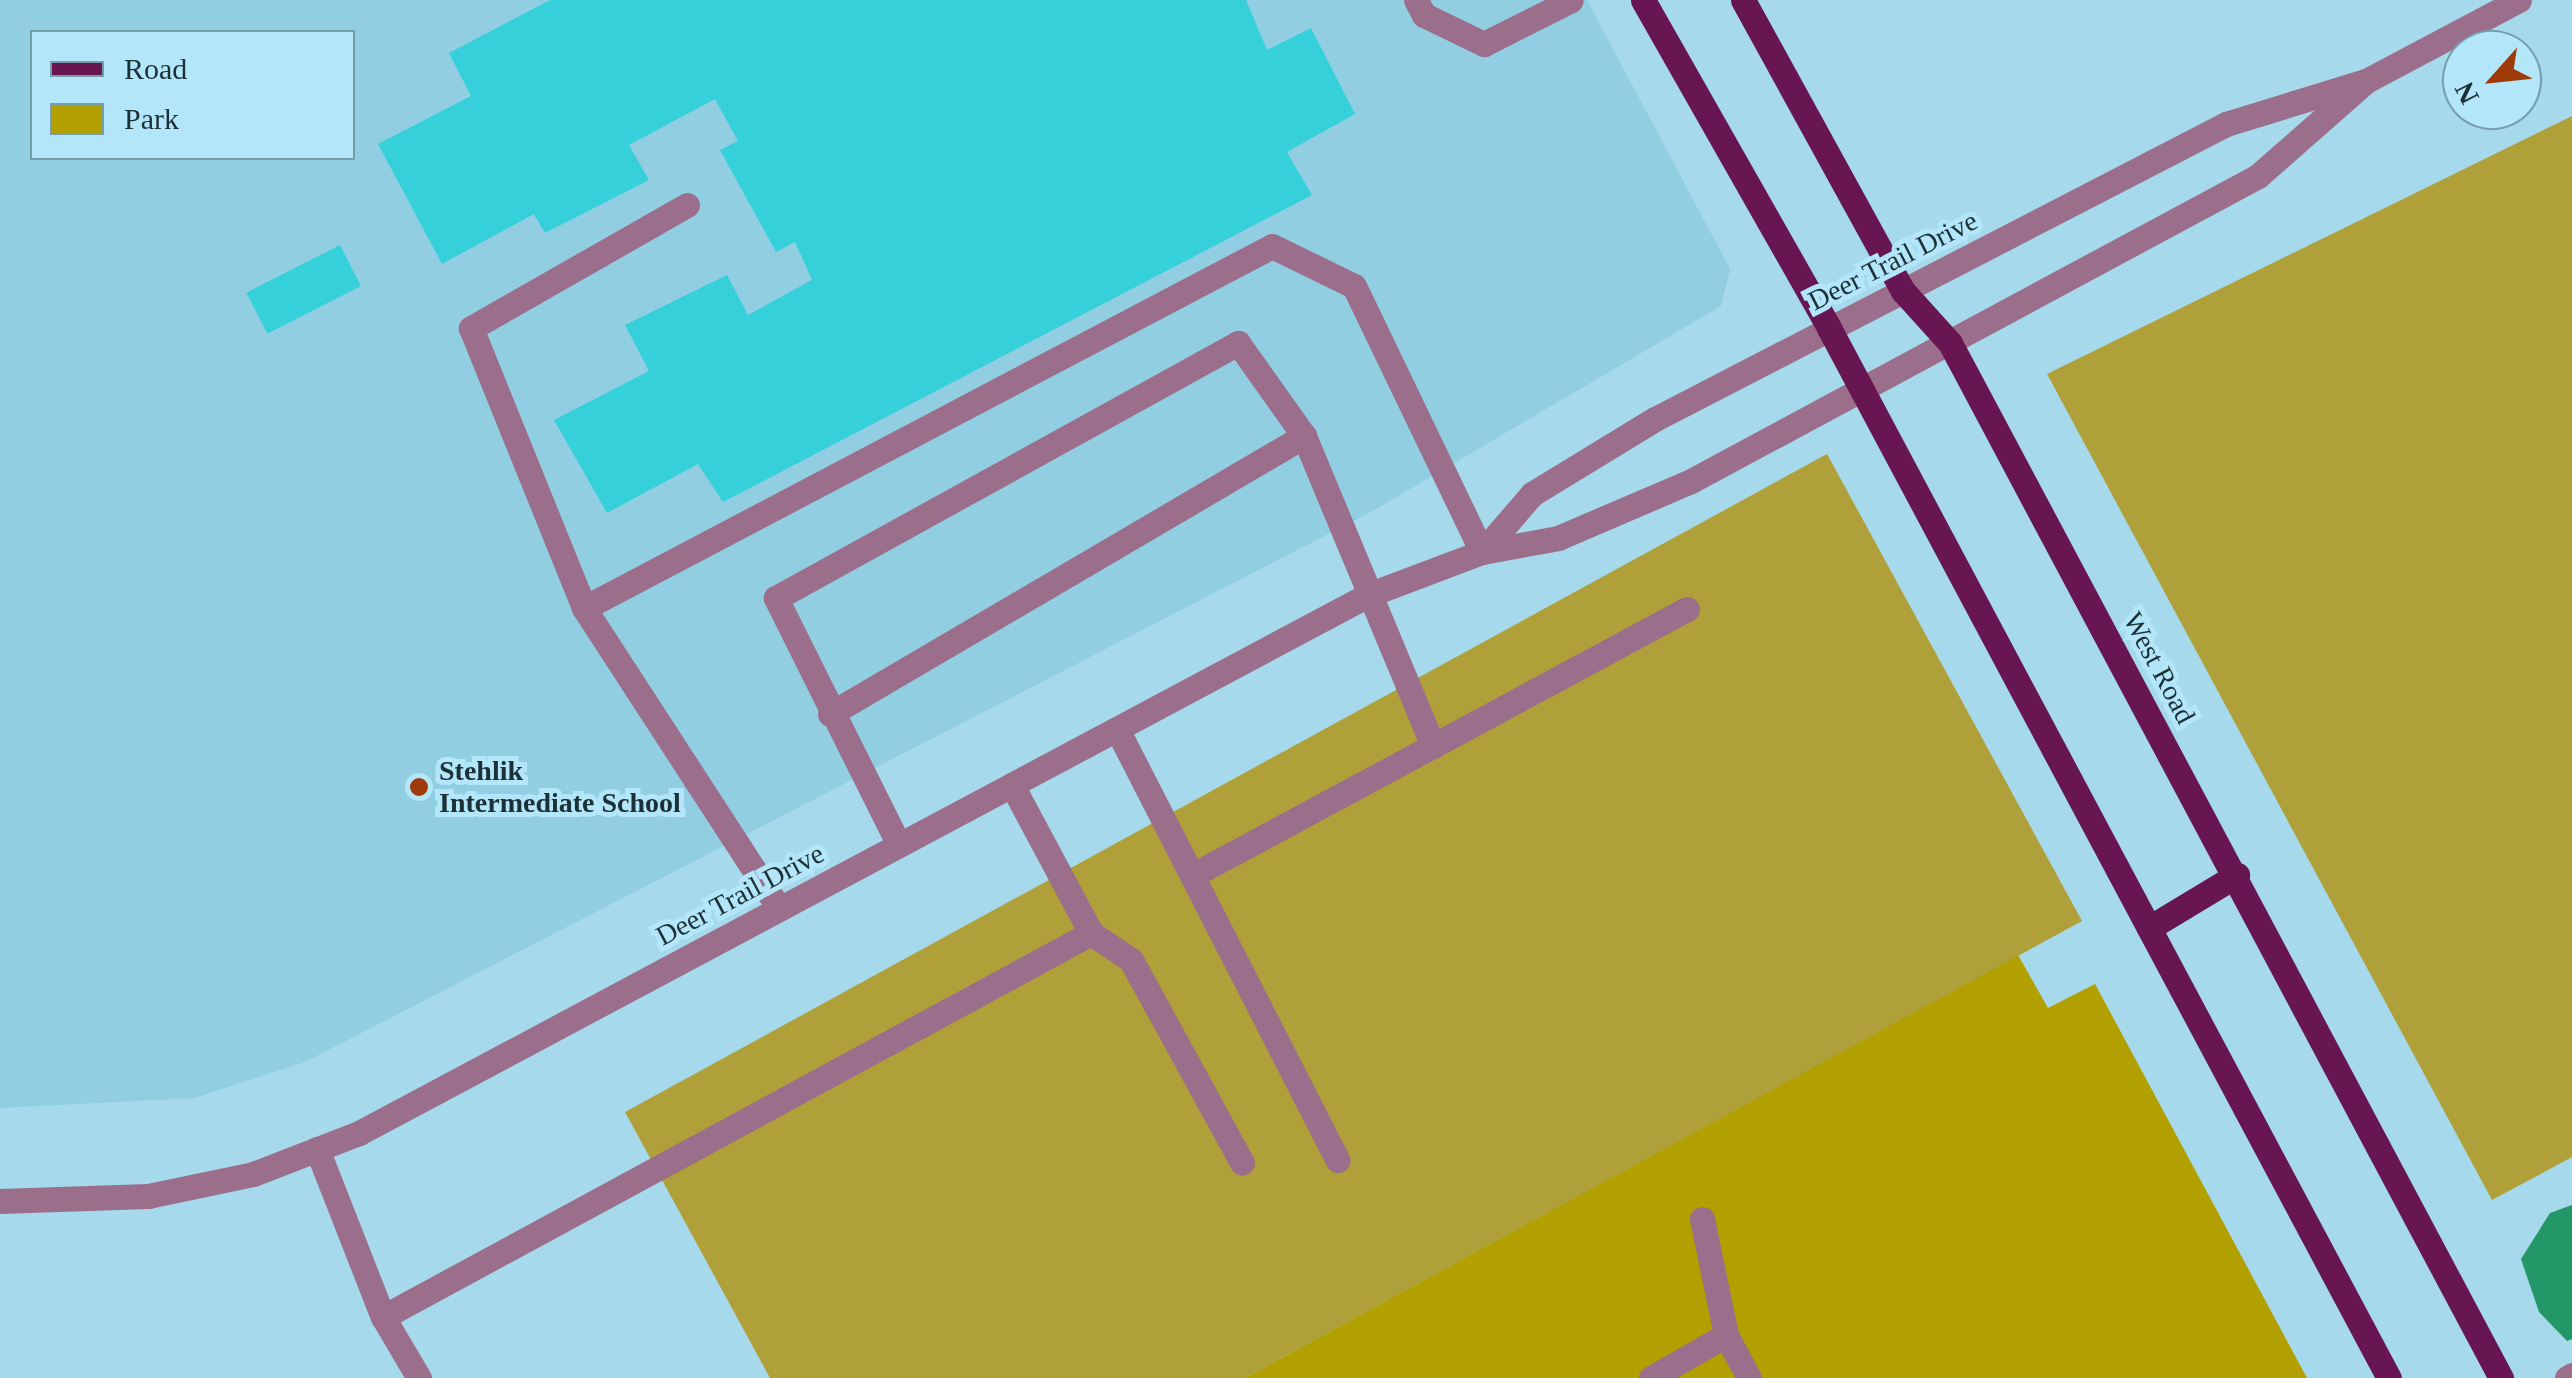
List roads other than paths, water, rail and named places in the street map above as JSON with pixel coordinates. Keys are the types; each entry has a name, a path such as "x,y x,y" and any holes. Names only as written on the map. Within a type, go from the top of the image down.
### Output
{"main road":[{"path":"1642,0 1829,328 2390,1378"},
{"name":"West Road","path":"1742,0 1903,291 1950,342 2501,1378"},
{"path":"2149,928 2237,876"}],"street":[{"path":"1416,0 1424,15 1484,44 1571,0"},
{"name":"Deer Trail Drive","path":"1482,552 1532,494 1829,328 2226,124 2366,81 2519,0"},
{"name":"Deer Trail Drive","path":"0,1201 148,1196 317,1149 1368,595 1482,552 1558,538 1691,482 2258,176 2366,81"},
{"path":"687,205 471,328 584,608 779,908"},
{"path":"584,608 1272,246 1354,286 1482,552"},
{"path":"898,843 830,714 776,598 1238,343 1304,436 1433,746"},
{"path":"830,714 1304,436"},
{"path":"1193,875 1688,609"},
{"path":"1118,730 1338,1160"},
{"path":"1012,784 1091,934 1131,960 1242,1163"},
{"path":"383,1317 1091,934"},
{"path":"317,1149 383,1317 419,1378"},
{"path":"1702,1219 1726,1335 1749,1378"},
{"path":"1651,1378 1726,1335"}],"place":[{"name":"Stehlik Intermediate School","path":"419,787"}]}
